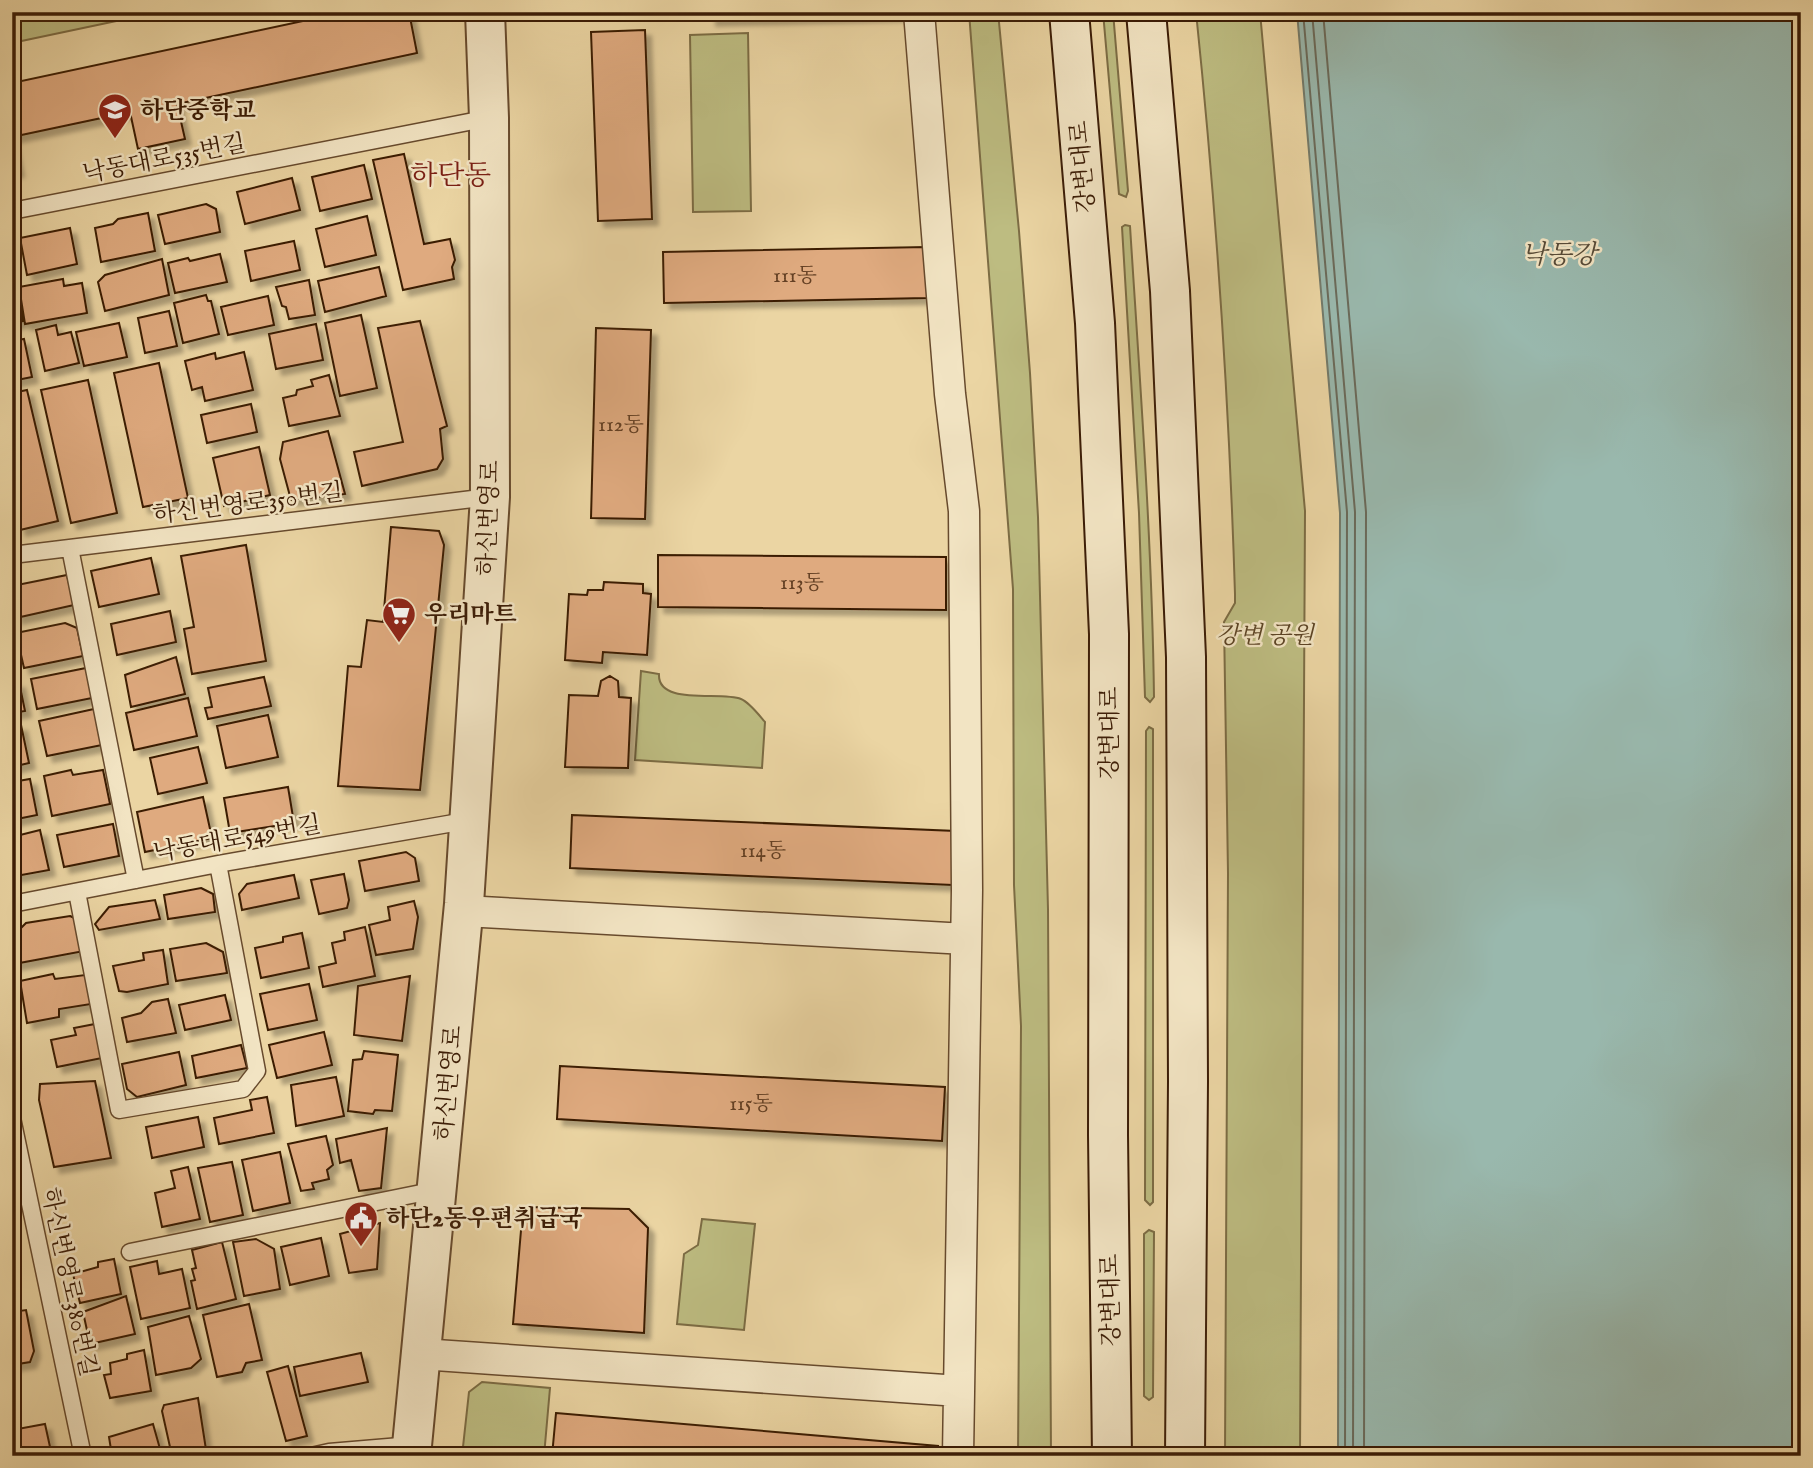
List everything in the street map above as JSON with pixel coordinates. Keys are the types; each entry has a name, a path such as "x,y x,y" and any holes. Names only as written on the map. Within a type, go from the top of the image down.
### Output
{"main road":[{"name":"하신번영로","path":"412,1450 464,911 490,496 489,118 485,12"},
{"name":"강변대로","path":"1069,12 1095,323 1109,634 1108,1135 1112,1456"},
{"path":"1146,12 1170,291 1186,657 1188,1081 1185,1456"}],"street":[{"path":"919,12 950,394 964,511 967,939 958,1456"},
{"path":"464,911 967,939"},
{"path":"421,1354 959,1391"}],"lane":[{"name":"낙동대로535번길","path":"12,211 489,118"},
{"name":"하신번영로350번길","path":"12,555 490,496"},
{"path":"70,548 136,880"},
{"name":"낙동대로549번길","path":"12,904 218,864 471,820"},
{"path":"77,892 119,1110 243,1088 257,1071 218,864"},
{"name":"하신번영로380번길","path":"12,1118 83,1456"},
{"path":"130,1252 439,1189"},
{"path":"311,1456 329,1452 412,1450"}],"green space":[{"path":"12,12 159,12 12,43"},
{"path":"969,12 998,12 1030,373 1038,517 1048,909 1051,1456 1018,1456 1021,1026 1014,885 1013,589"},
{"path":"1103,12 1113,12 1128,191 1126,197 1119,194"},
{"name":"강변 공원","path":"1196,12 1260,12 1305,511 1300,1456 1225,1456 1228,873 1224,622 1235,603 1235,594 1221,303"},
{"path":"748,33 751,211 693,212 690,35"},
{"path":"1130,226 1148,520 1154,697 1150,702 1145,697 1139,513 1122,227"},
{"path":"641,671 659,674 661,684 679,694 732,697 747,703 765,722 762,768 635,760"},
{"path":"1149,727 1153,729 1153,1202 1150,1205 1145,1200 1146,731"},
{"path":"702,1219 755,1224 744,1330 677,1324 684,1254 698,1245"},
{"path":"1149,1230 1154,1232 1153,1397 1149,1400 1144,1396 1144,1234"},
{"path":"482,1382 550,1388 544,1456 462,1456 469,1392"}],"water":[{"name":"낙동강","path":"1297,12 1801,12 1801,1456 1338,1456 1340,513"}],"building":[{"path":"345,12 409,12 417,53 177,104 185,139 138,149 130,112 12,137 12,83"},
{"path":"710,12 900,12 900,15 710,20"},
{"path":"645,30 652,219 598,221 591,32"},
{"path":"12,142 18,171 12,172"},
{"path":"404,154 424,244 450,239 455,260 452,267 454,279 403,290 373,160"},
{"path":"364,165 372,199 320,211 312,177"},
{"path":"292,178 300,210 245,224 237,192"},
{"path":"206,204 216,209 220,232 165,244 158,215"},
{"path":"148,213 155,251 101,262 95,228 113,224 118,219"},
{"path":"367,216 376,255 325,267 316,229"},
{"path":"70,228 77,264 27,275 20,238"},
{"path":"294,241 300,270 251,281 245,251"},
{"path":"927,247 927,298 664,303 663,252"},
{"path":"220,254 227,282 175,293 168,263"},
{"path":"162,259 169,295 105,311 98,282 105,275"},
{"path":"379,267 386,296 325,312 318,281"},
{"path":"63,279 64,286 82,283 87,313 25,324 19,287"},
{"path":"309,280 315,315 289,319 276,287"},
{"path":"206,295 208,301 211,301 219,334 183,343 174,303"},
{"path":"268,296 274,325 228,335 221,307"},
{"path":"18,297 23,321 12,324 12,299"},
{"path":"169,311 177,346 145,353 138,318"},
{"path":"361,315 377,388 340,396 325,323"},
{"path":"420,321 447,426 440,429 443,459 437,469 362,486 354,452 403,442 378,328"},
{"path":"119,323 127,357 84,366 76,332"},
{"path":"316,324 323,360 276,369 269,334"},
{"path":"56,325 58,335 71,332 79,363 45,371 36,330"},
{"path":"596,328 651,330 645,519 591,518"},
{"path":"24,339 32,377 12,381 12,341"},
{"path":"244,352 253,390 205,401 202,387 192,390 185,361 215,353 216,359"},
{"path":"159,363 188,498 143,507 114,373"},
{"path":"329,375 340,416 289,426 283,398 296,395 297,390 313,386 311,380"},
{"path":"88,380 117,513 71,523 41,390"},
{"path":"27,390 58,521 20,530 12,497 12,393"},
{"path":"251,404 257,432 207,443 201,415"},
{"path":"328,431 345,494 291,500 280,459 283,442"},
{"path":"259,447 270,495 224,506 213,458"},
{"name":"우리마트","path":"391,527 439,531 444,545 420,790 338,786 348,666 361,667 367,620 383,622"},
{"path":"246,545 266,661 192,674 184,629 194,627 181,556"},
{"path":"658,555 946,557 946,610 658,607"},
{"path":"151,558 159,594 99,607 91,571"},
{"path":"67,575 74,605 16,618 12,586"},
{"path":"604,582 643,584 643,593 651,594 647,655 603,652 602,663 565,660 569,594 587,595 588,590 603,590"},
{"path":"170,611 176,642 117,655 111,624"},
{"path":"65,623 77,628 83,656 24,668 16,633"},
{"path":"176,657 185,694 131,707 125,675"},
{"path":"86,668 92,698 37,709 31,679"},
{"path":"610,676 618,681 619,697 631,698 628,768 565,767 569,695 598,696 601,681"},
{"path":"264,677 271,706 208,719 205,708 212,707 208,688"},
{"path":"19,682 25,711 12,713 12,683"},
{"path":"188,698 197,736 134,750 126,713"},
{"path":"94,709 102,745 47,756 39,721"},
{"path":"268,715 278,757 226,768 217,726"},
{"path":"21,725 29,763 12,767 12,727"},
{"path":"198,747 207,783 158,794 150,758"},
{"path":"71,770 73,775 103,770 110,804 52,816 44,776"},
{"path":"30,779 37,815 12,820 12,782"},
{"path":"288,787 294,823 230,833 224,798"},
{"path":"203,797 212,838 145,852 137,812"},
{"path":"572,815 956,831 953,885 570,868"},
{"path":"113,824 119,856 64,867 57,835"},
{"path":"40,830 49,870 16,876 12,874 12,837"},
{"path":"406,852 415,858 419,881 365,891 359,861"},
{"path":"344,874 349,900 347,908 319,914 311,880"},
{"path":"294,875 299,898 242,910 239,894 247,884"},
{"path":"201,888 213,894 215,912 168,919 164,895"},
{"path":"155,900 160,919 99,930 95,924 109,907"},
{"path":"414,901 418,917 413,949 376,955 369,925 390,920 388,907"},
{"path":"70,916 79,920 84,951 14,964 12,937 26,923"},
{"path":"365,927 375,976 323,987 319,967 336,963 332,943 345,940 344,932"},
{"path":"302,933 309,968 261,978 255,948 283,942 283,937"},
{"path":"206,943 223,952 227,973 176,981 170,949"},
{"path":"163,950 168,984 127,992 119,991 113,966 144,960 143,953"},
{"path":"53,974 55,979 85,975 91,1004 59,1009 59,1017 27,1023 20,981"},
{"path":"410,976 402,1041 354,1035 358,986"},
{"path":"309,984 317,1020 268,1030 260,994"},
{"path":"225,995 231,1020 185,1030 179,1005"},
{"path":"168,999 176,1033 127,1042 122,1018 141,1013 152,1002"},
{"path":"95,1024 102,1058 57,1067 51,1040 76,1035 74,1028"},
{"path":"324,1032 332,1065 277,1078 269,1045"},
{"path":"241,1045 247,1068 196,1078 192,1056"},
{"path":"364,1051 398,1055 392,1111 375,1110 373,1114 348,1111 353,1060 362,1059"},
{"path":"179,1052 186,1085 137,1097 127,1089 122,1064"},
{"path":"560,1066 945,1087 942,1141 557,1119"},
{"path":"336,1077 344,1116 296,1126 291,1085"},
{"path":"95,1081 111,1158 54,1167 39,1100 40,1084"},
{"path":"267,1097 274,1133 219,1144 214,1118 252,1110 250,1100"},
{"path":"198,1117 204,1147 152,1158 146,1127"},
{"path":"387,1128 381,1188 359,1191 351,1160 340,1163 336,1139"},
{"path":"326,1136 333,1165 327,1170 329,1179 312,1183 314,1189 301,1191 288,1144"},
{"path":"280,1152 290,1203 253,1211 242,1160"},
{"path":"232,1162 243,1215 210,1222 198,1168"},
{"path":"188,1167 200,1219 162,1227 155,1193 175,1188 171,1171"},
{"path":"523,1207 629,1209 648,1228 644,1333 513,1324"},
{"path":"380,1223 377,1269 349,1273 340,1234"},
{"path":"321,1238 329,1276 290,1285 281,1247"},
{"path":"256,1239 274,1249 280,1289 244,1296 233,1242"},
{"path":"222,1242 236,1299 197,1309 191,1281 195,1280 192,1269 196,1268 192,1250"},
{"path":"114,1259 121,1294 80,1303 73,1274 98,1267 98,1262"},
{"path":"157,1261 159,1274 182,1269 190,1308 141,1319 130,1267"},
{"path":"126,1296 135,1334 90,1344 83,1312"},
{"path":"249,1304 262,1360 246,1363 242,1372 217,1377 203,1315"},
{"path":"26,1310 34,1351 30,1362 12,1365 12,1312"},
{"path":"189,1316 201,1359 191,1368 156,1375 148,1327"},
{"path":"144,1350 151,1391 110,1398 104,1375 111,1374 110,1363 127,1359 127,1354"},
{"path":"361,1353 368,1382 300,1396 294,1367"},
{"path":"288,1366 307,1436 286,1441 267,1372"},
{"path":"198,1398 207,1456 172,1456 162,1411 164,1405"},
{"path":"556,1413 938,1446 937,1456 552,1456"},
{"path":"45,1424 52,1456 12,1456 12,1430"},
{"path":"153,1424 162,1456 112,1456 109,1437"}],"place":[{"name":"하단중학교","path":"115,140"},
{"name":"우리마트","path":"399,644"},
{"name":"하단2동우편취급국","path":"361,1248"}],"district":[{"name":"하단동","path":"451,174"}]}
